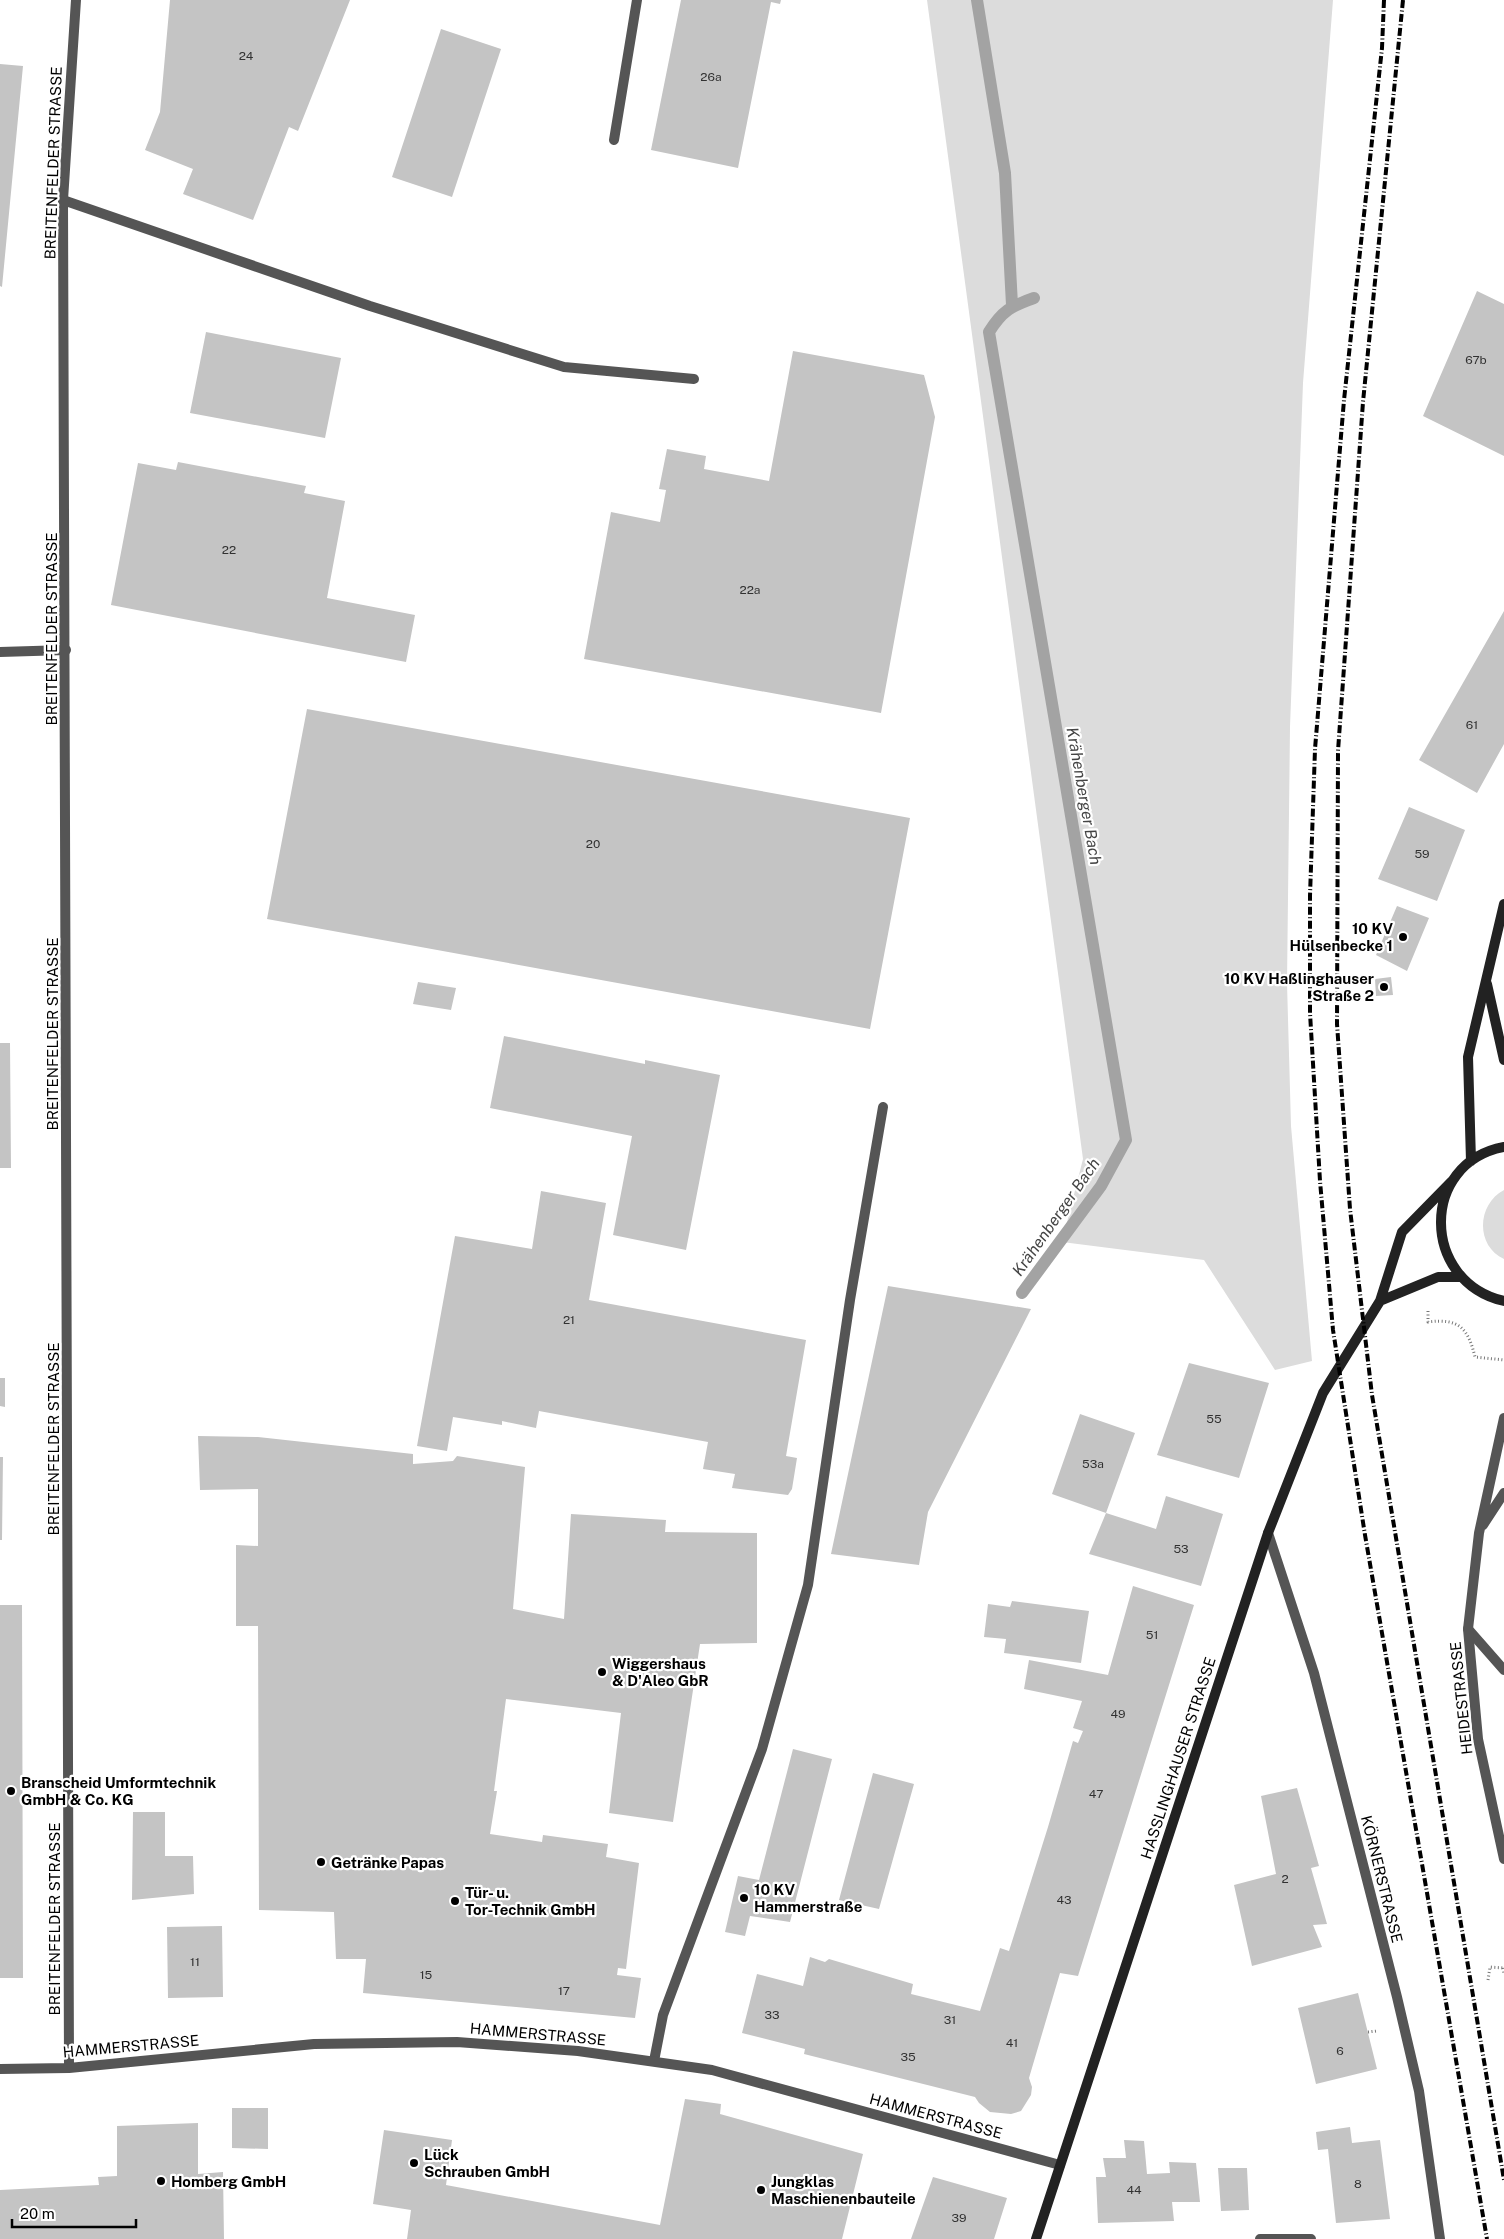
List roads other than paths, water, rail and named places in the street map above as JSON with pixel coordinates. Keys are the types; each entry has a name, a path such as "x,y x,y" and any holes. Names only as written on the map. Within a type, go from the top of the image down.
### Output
{"main road":[{"path":"1471,1161 1468,1057 1504,904"},
{"path":"1487,980 1504,1060"},
{"name":"HASSLINGHAUSER STRASSE","path":"1036,2239 1268,1533 1323,1393 1380,1301 1402,1232 1471,1161 1494,1149 1504,1147"},
{"path":"1452,1181 1442,1207 1440,1222 1444,1249 1460,1277 1480,1293 1504,1301"},
{"path":"1380,1301 1438,1277 1460,1277"}],"street":[{"name":"BREITENFELDER STRASSE","path":"69,2068 66,650 63,200 76,0"},
{"path":"614,140 637,0"},
{"path":"63,200 370,306 564,367 694,379"},
{"path":"0,652 66,650"},
{"path":"654,2061 663,2015 762,1749 808,1585 850,1300 883,1107"},
{"name":"HEIDESTRASSE","path":"1504,1418 1479,1533 1468,1629 1478,1739 1504,1859"},
{"name":"HEIDESTRASSE","path":"1479,1533 1504,1492"},
{"name":"KÖRNERSTRASSE","path":"1268,1533 1314,1673 1397,1997 1419,2091 1440,2239"},
{"path":"1468,1629 1504,1670"},
{"path":"1500,1838 1504,1826"},
{"name":"HAMMERSTRASSE","path":"0,2070 69,2068 314,2044 457,2042 578,2051 712,2070 1060,2166"},
{"path":"1260,2239 1311,2239"}],"waterway":[{"path":"977,0 1005,173 1012,305"},
{"name":"Krähenberger Bach","path":"1022,1293 1101,1186 1126,1140 989,332 998,319 1008,310 1034,298"}],"railway":[{"path":"1384,0 1382,48 1344,400 1315,749 1310,896 1310,1013 1320,1181 1333,1330 1365,1535 1487,2239"},
{"path":"1403,0 1363,402 1338,751 1337,1024 1350,1209 1372,1395 1504,2180"}],"place":[{"name":"10 KV Hülsenbecke 1","path":"1403,937"},
{"name":"10 KV Haßlinghauser Straße 2","path":"1384,987"},
{"name":"Wiggershaus & D'Aleo GbR","path":"602,1672"},
{"name":"Branscheid Umformtechnik GmbH & Co. KG","path":"11,1791"},
{"name":"Getränke Papas","path":"321,1862"},
{"name":"10 KV Hammerstraße","path":"744,1898"},
{"name":"Tür- u. Tor-Technik GmbH","path":"455,1901"},
{"name":"Lück Schrauben GmbH","path":"414,2163"},
{"name":"Homberg GmbH","path":"161,2181"},
{"name":"Jungklas Maschienenbauteile","path":"761,2190"}]}
